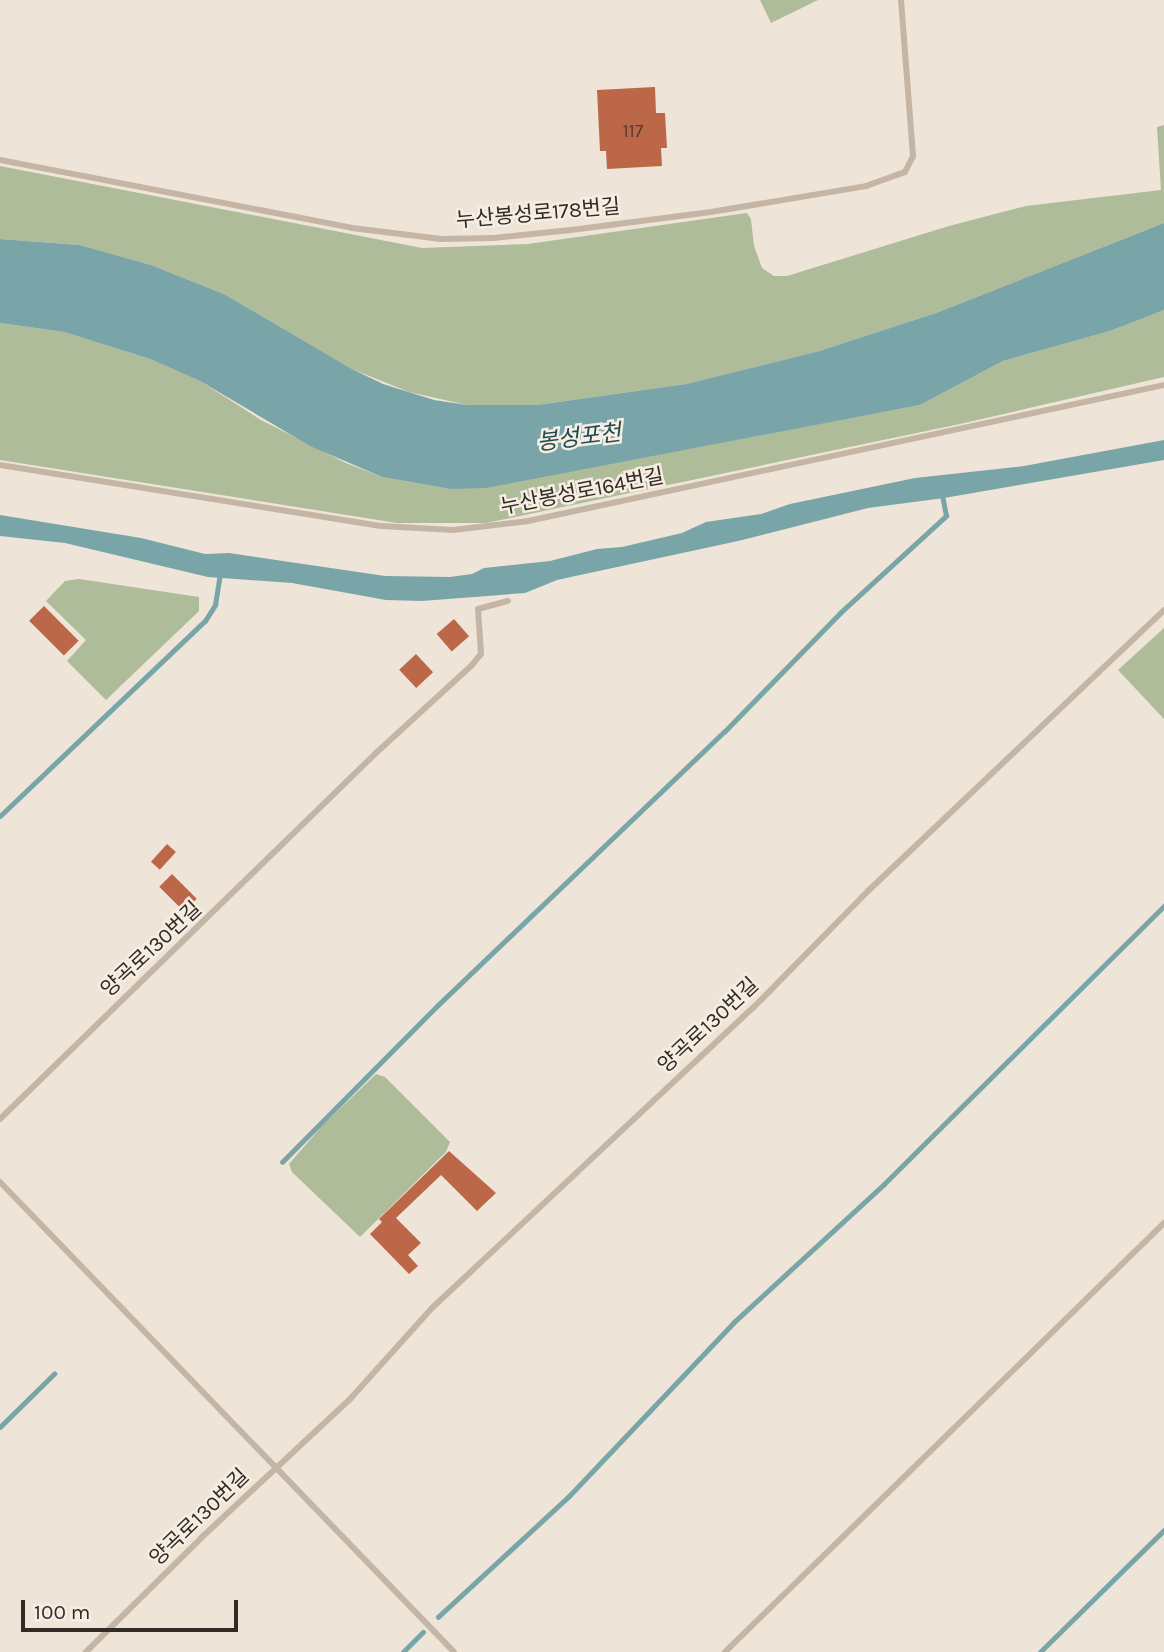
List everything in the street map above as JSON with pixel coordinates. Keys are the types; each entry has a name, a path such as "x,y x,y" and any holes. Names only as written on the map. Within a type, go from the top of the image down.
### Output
{"lane":[{"name":"누산봉성로178번길","path":"0,160 352,228 440,239 494,238 583,229 711,212 866,186 905,172 913,156 901,0"},
{"name":"누산봉성로164번길","path":"0,465 405,530 488,528 1164,385"},
{"name":"양곡로130번길","path":"0,1119 376,753 472,665 481,654 478,608 509,601"},
{"name":"양곡로130번길","path":"86,1652 351,1398 432,1308 754,1007 868,891 1164,610"},
{"name":"양곡로130번길","path":"0,1182 278,1466 454,1652"},
{"path":"724,1652 1164,1223"}],"green space":[{"path":"760,0 818,0 771,23"},
{"path":"1164,125 1164,223 936,313 819,351 686,384 537,405 467,405 409,392 352,369 224,294 151,265 80,245 0,239 0,166 422,248 528,244 747,213 751,219 754,246 762,268 774,276 787,276 949,226 1026,206 1161,190 1157,127"},
{"path":"1164,310 1164,377 960,424 486,523 397,523 0,460 0,323 64,332 150,359 200,381 261,420 346,463 382,477 450,489 586,468 920,405 1003,361 1110,331"},
{"path":"79,579 199,597 199,611 106,700 67,661 86,640 46,601 65,581"},
{"path":"1164,628 1164,719 1118,670"},
{"path":"376,1074 385,1077 450,1142 446,1152 360,1237 292,1172 289,1164 322,1126"}],"water":[{"name":"봉성포천","path":"1164,223 1164,310 1154,314 1110,331 1003,361 920,405 486,488 450,489 382,477 310,446 200,381 150,359 64,332 0,323 0,239 80,245 151,265 224,294 352,369 383,384 434,400 467,405 537,405 686,384 819,351 936,313"},
{"path":"1164,440 1164,460 944,498 868,508 738,541 557,580 525,593 422,601 386,600 292,583 208,577 65,543 0,536 0,515 141,538 205,554 229,553 385,576 450,577 472,574 484,568 550,561 597,549 622,547 682,533 706,522 761,514 790,504 915,478 1024,466"}],"building":[{"path":"655,87 656,113 665,113 667,148 661,148 662,166 607,169 606,151 600,151 597,90"},
{"path":"44,606 79,641 64,655 29,621"},
{"path":"454,619 469,636 452,651 437,634"},
{"path":"416,654 433,672 416,688 399,670"},
{"path":"167,844 176,852 160,870 151,862"},
{"path":"172,874 197,899 184,911 159,887"},
{"path":"449,1151 496,1193 477,1211 441,1175 396,1218 421,1243 408,1255 418,1266 409,1274 370,1234 382,1222 379,1219"}],"waterway":[{"path":"282,1162 437,1006 724,732 840,613 946,516 942,496"},
{"path":"0,816 205,621 215,605 220,572"},
{"path":"438,1617 569,1496 733,1323 884,1184 1164,906"},
{"path":"0,1427 54,1374"},
{"path":"1040,1652 1164,1530"},
{"path":"403,1652 423,1632"}]}
